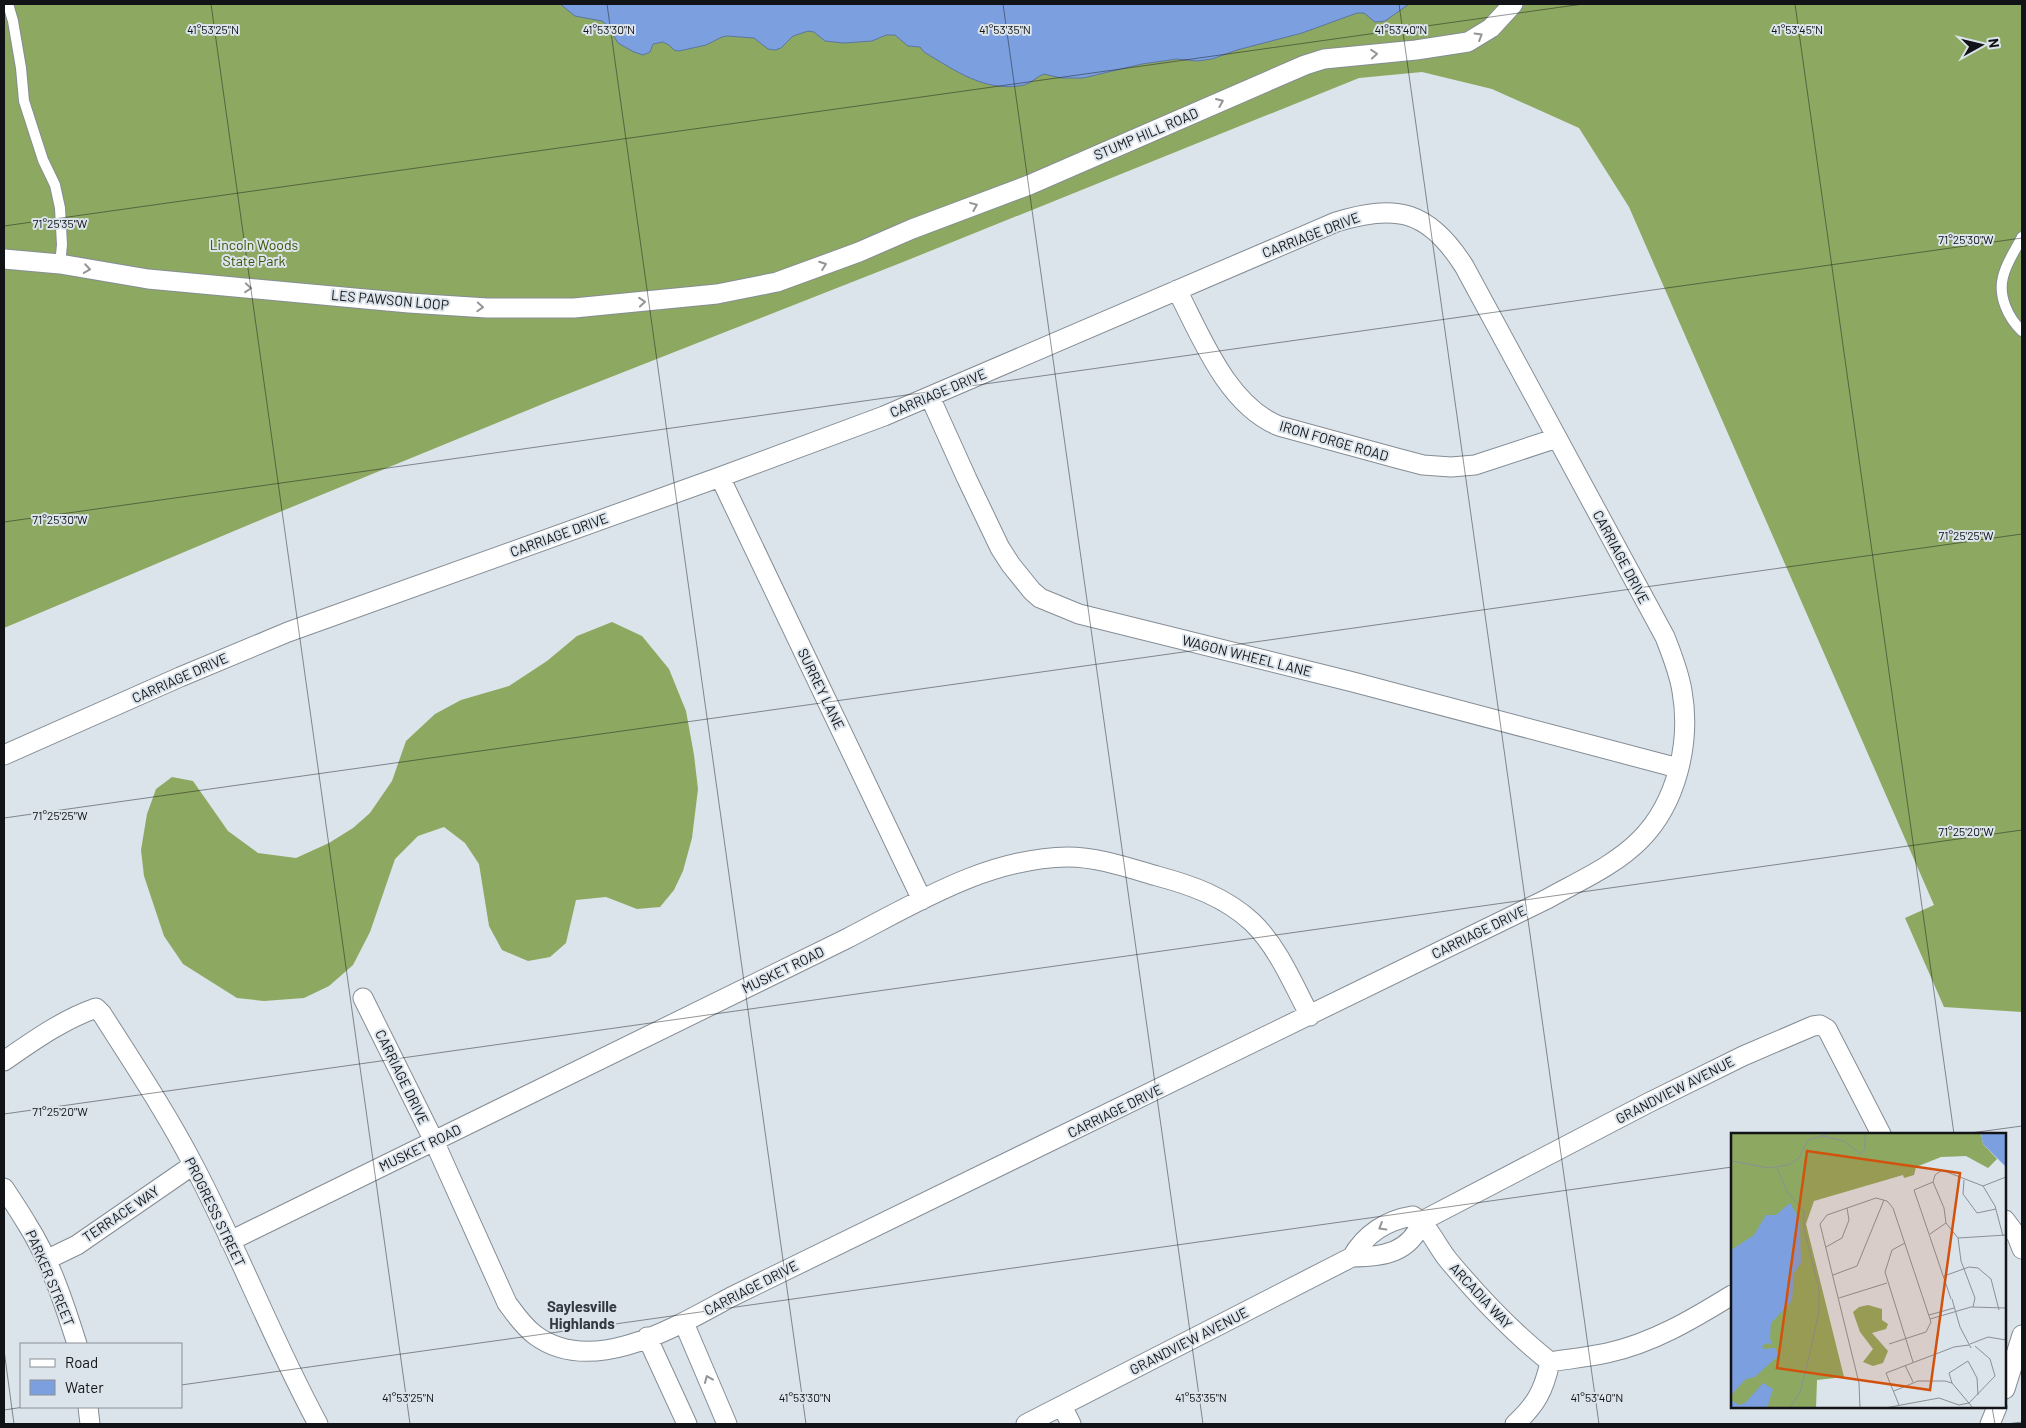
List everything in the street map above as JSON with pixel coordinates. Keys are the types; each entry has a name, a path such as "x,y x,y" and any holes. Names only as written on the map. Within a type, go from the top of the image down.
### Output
{"street":[{"name":"STUMP HILL ROAD","path":"777,282 1029,185 1305,65 1324,59 1416,50 1468,42 1491,28 1513,4"},
{"name":"CARRIAGE DRIVE","path":"4,755 180,677 288,632 838,434 930,397 1336,222 1361,214 1381,212 1404,214 1420,220 1438,232 1453,249 1464,266 1665,637 1677,668 1682,690 1685,731 1670,797 1656,822 1640,840 1619,858 1547,899 730,1297 684,1323 618,1348 583,1352 552,1345 534,1334 521,1322 507,1303 434,1141 363,998"},
{"name":"LES PAWSON LOOP","path":"4,258 60,264 148,279 409,303 487,308 574,308 717,294 777,282"},
{"name":"IRON FORGE ROAD","path":"1177,290 1215,362 1230,385 1268,422 1400,460 1423,465 1451,467 1476,465 1557,438"},
{"name":"WAGON WHEEL LANE","path":"930,397 1000,548 1025,582 1040,598 1079,614 1353,682 1678,768"},
{"name":"SURREY LANE","path":"720,477 922,900"},
{"name":"MUSKET ROAD","path":"230,1241 922,900 964,880 1018,862 1070,857 1095,860 1194,886 1227,904 1251,922 1264,937 1310,1016"},
{"name":"PROGRESS STREET","path":"4,1061 42,1034 96,1008 102,1014 145,1082 193,1165 276,1341 318,1424"},
{"name":"GRANDVIEW AVENUE","path":"1026,1424 1352,1257 1374,1257 1395,1251 1414,1239 1422,1221 1656,1099 1743,1056 1812,1026 1820,1025 1827,1029 1879,1133"},
{"name":"TERRACE WAY","path":"46,1260 77,1245 193,1165"},
{"name":"PARKER STREET","path":"4,1188 28,1225 46,1260 67,1311 77,1343"},
{"name":"GRANDVIEW AVENUE","path":"1352,1257 1366,1237 1388,1224 1413,1216 1422,1221"},
{"name":"ARCADIA WAY","path":"1422,1221 1438,1248 1481,1299 1509,1327 1550,1362"},
{"path":"2006,1221 2017,1236 2022,1249"},
{"path":"1515,1424 1537,1400 1543,1388 1550,1362 1607,1353 1629,1347 1686,1323 1731,1296"},
{"path":"684,1323 727,1424"},
{"path":"2006,1385 2022,1335"},
{"path":"648,1337 687,1424"},
{"path":"1062,1406 1071,1424"},
{"path":"88,1408 90,1424"},
{"path":"1990,1424 1997,1408"}],"lane":[{"path":"8,4 13,21 21,68 24,101 43,160 55,185 60,208 62,245 60,264"},
{"path":"2022,237 2003,277 2003,297 2006,310 2013,323 2022,331"}],"green space":[{"name":"Lincoln Woods State Park","path":"4,4 2022,4 2022,1012 1944,1007 1905,918 1934,905 1629,207 1579,128 1492,89 1422,72 1359,78 903,262 550,401 4,628"},
{"path":"612,622 642,636 669,669 686,711 694,755 698,789 692,838 683,871 674,890 660,907 637,909 606,897 576,900 566,943 550,957 528,961 502,950 489,926 479,864 465,843 444,827 418,836 395,859 370,932 353,965 329,986 304,998 264,1001 237,998 183,964 164,936 144,876 141,850 147,814 156,789 172,777 193,781 228,831 258,853 296,858 329,843 353,828 370,813 392,781 406,741 435,714 461,700 509,686 547,661 577,636"}],"water":[{"path":"560,4 1409,4 1385,21 1375,22 1364,13 1357,13 1302,33 1237,50 1212,59 1197,61 1177,59 1142,64 1083,78 1061,78 1044,74 1027,84 1010,87 997,86 972,79 924,52 920,47 908,46 895,35 886,35 872,41 844,43 825,41 814,32 808,31 793,36 781,48 775,50 768,49 754,38 727,36 706,45 679,51 674,50 663,42 653,44 650,52 643,55 618,43 608,26 602,21 575,16"}],"district":[{"name":"Saylesville Highlands","path":"582,1316"}]}
